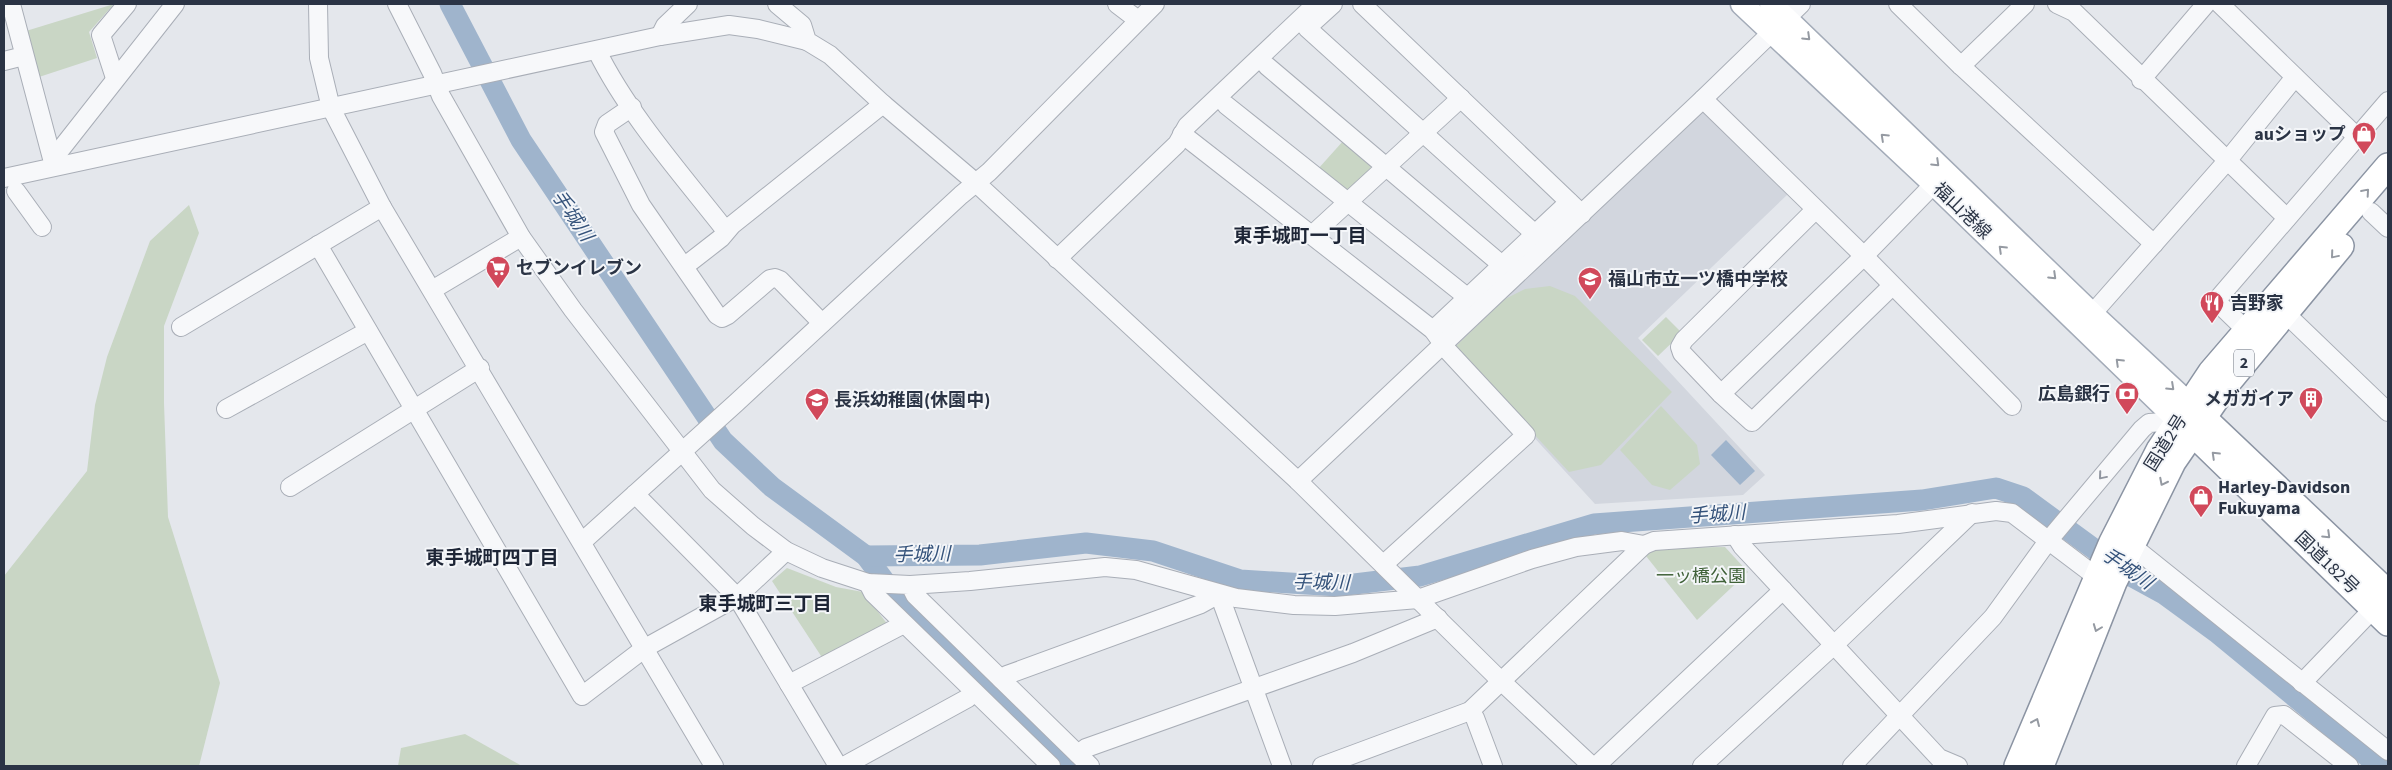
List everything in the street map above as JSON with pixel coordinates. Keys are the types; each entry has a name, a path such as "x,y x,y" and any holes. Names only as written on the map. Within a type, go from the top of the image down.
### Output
{"highway":[{"name":"国道2号","path":"2017,766 2104,577 2174,462 2211,372 2388,166"},
{"name":"国道2号","path":"2191,419 2226,385 2285,313 2379,220 2388,191"},
{"name":"国道182号","path":"2191,419 2383,608"},
{"name":"国道2号","path":"2041,766 2104,577"}],"main road":[{"name":"福山港線","path":"1742,4 1782,14 2092,314 2191,419"},
{"name":"福山港線","path":"1782,14 1934,184 2191,419"}],"street":[{"path":"11,4 54,166"},
{"path":"115,78 101,35 127,4"},
{"path":"54,166 57,154 175,4"},
{"path":"318,4 319,58 331,108 382,207 583,541 714,766"},
{"path":"397,4 481,170 521,237 712,490 753,526 786,551 822,568 869,583 905,584 970,581 1105,567 1136,570 1219,594 1294,605 1335,606 1416,596 1576,547 1622,541 1644,546"},
{"path":"660,36 665,26 688,4"},
{"path":"777,4 802,26 807,41"},
{"path":"1117,4 1138,20"},
{"path":"583,541 989,172 1155,4"},
{"path":"1186,137 1187,126 1316,4"},
{"path":"1057,259 1177,144 1226,105 1333,4"},
{"path":"1362,4 1582,214"},
{"path":"1898,4 1961,66 2154,244"},
{"path":"1961,66 2025,4"},
{"path":"2057,4 2074,12 2141,80 2287,218"},
{"path":"2141,80 2206,4"},
{"path":"2220,4 2356,137"},
{"path":"1298,480 1438,337 1582,214 1703,99 1782,14"},
{"path":"4,178 660,36 729,25 758,29 807,41 830,55 883,104 976,182 1298,480 1501,681 1592,766"},
{"path":"1307,28 1536,234"},
{"path":"597,51 632,107 666,155 726,231"},
{"path":"4,61 24,56"},
{"path":"1267,66 1502,265"},
{"path":"2092,314 2227,161 2295,77"},
{"path":"1312,235 1461,98"},
{"path":"1703,99 1864,256 2012,406"},
{"path":"2246,330 2216,301 2388,101"},
{"path":"685,266 883,104"},
{"path":"1226,105 1467,297"},
{"path":"632,107 607,124 604,132 642,205 717,315 722,318 775,278 780,280 822,323"},
{"path":"1186,137 1312,235 1438,337 1448,352 1526,435 1386,566"},
{"path":"25,173 10,196 42,227"},
{"path":"1721,394 1864,256 1934,184"},
{"path":"1438,337 1467,297 1569,202"},
{"path":"181,327 382,207"},
{"path":"1815,210 1684,340 1680,347 1682,353 1721,394 1752,422 1892,286"},
{"path":"432,290 521,237"},
{"path":"318,245 582,696 645,648 737,597 786,551"},
{"path":"2285,313 2388,412"},
{"path":"226,409 368,330"},
{"path":"290,487 480,368"},
{"path":"1852,766 1898,715 1993,617 2070,514 2149,423 2191,419"},
{"path":"635,494 737,597 838,766"},
{"path":"1322,766 1470,711 1644,546 1654,541 1898,524 1996,511 2012,513 2104,577"},
{"path":"1702,766 1834,645 1972,513"},
{"path":"1735,535 1742,546 1898,715 1937,762 1958,766"},
{"path":"2124,547 2388,751"},
{"path":"869,583 874,593 904,624 1047,765"},
{"path":"905,584 1084,760"},
{"path":"1596,766 1784,590"},
{"path":"1001,679 1007,675 1201,604 1219,594"},
{"path":"1219,594 1282,766"},
{"path":"2302,683 2383,608"},
{"path":"1084,760 1086,748 1353,653 1438,618"},
{"path":"789,684 904,624"},
{"path":"844,766 968,698 974,692"},
{"path":"1470,711 1475,718 1493,766"},
{"path":"2246,766 2275,716 2284,715 2349,766"}],"shaded area":[{"name":"福山市立一ツ橋中学校","path":"1705,109 1788,194 1638,338 1765,475 1743,495 1595,504 1452,348"}],"green space":[{"path":"114,4 89,32 97,58 39,77 26,31"},
{"path":"1344,140 1372,163 1369,173 1363,181 1345,190 1318,169"},
{"path":"189,205 199,233 164,326 164,403 168,517 220,683 199,766 4,766 4,576 87,471 95,405 107,357 150,241"},
{"path":"1550,286 1575,296 1672,392 1601,465 1569,472 1454,348 1505,299 1525,289"},
{"path":"1666,317 1682,333 1658,356 1642,340"},
{"path":"1661,406 1697,445 1700,464 1670,490 1652,485 1620,450"},
{"name":"一ッ橋公園","path":"1725,547 1748,572 1697,620 1646,556 1654,548"},
{"path":"787,568 836,587 863,592 888,625 825,662 772,581"},
{"path":"465,734 522,766 398,766 401,748"}],"water":[{"path":"1726,440 1755,471 1740,485 1711,455"}],"waterway":[{"name":"手城川","path":"450,4 521,140 723,441 772,487 866,556 897,598 1073,766"},
{"name":"手城川","path":"866,556 980,555 1086,543 1153,551 1240,580 1338,586 1420,576 1594,524 1922,500 1996,488 2023,497 2131,576 2164,594 2216,632 2379,766"}],"place":[{"name":"auショップ","path":"2364,155"},
{"name":"セブンイレブン","path":"498,289"},
{"name":"福山市立一ツ橋中学校","path":"1590,300"},
{"name":"吉野家","path":"2212,324"},
{"name":"広島銀行","path":"2127,415"},
{"name":"メガガイア","path":"2311,420"},
{"name":"長浜幼稚園(休園中)","path":"817,421"},
{"name":"Harley-Davidson Fukuyama","path":"2201,518"}],"district":[{"name":"東手城町一丁目","path":"1300,236"},
{"name":"東手城町四丁目","path":"492,558"},
{"name":"東手城町三丁目","path":"765,604"}]}
